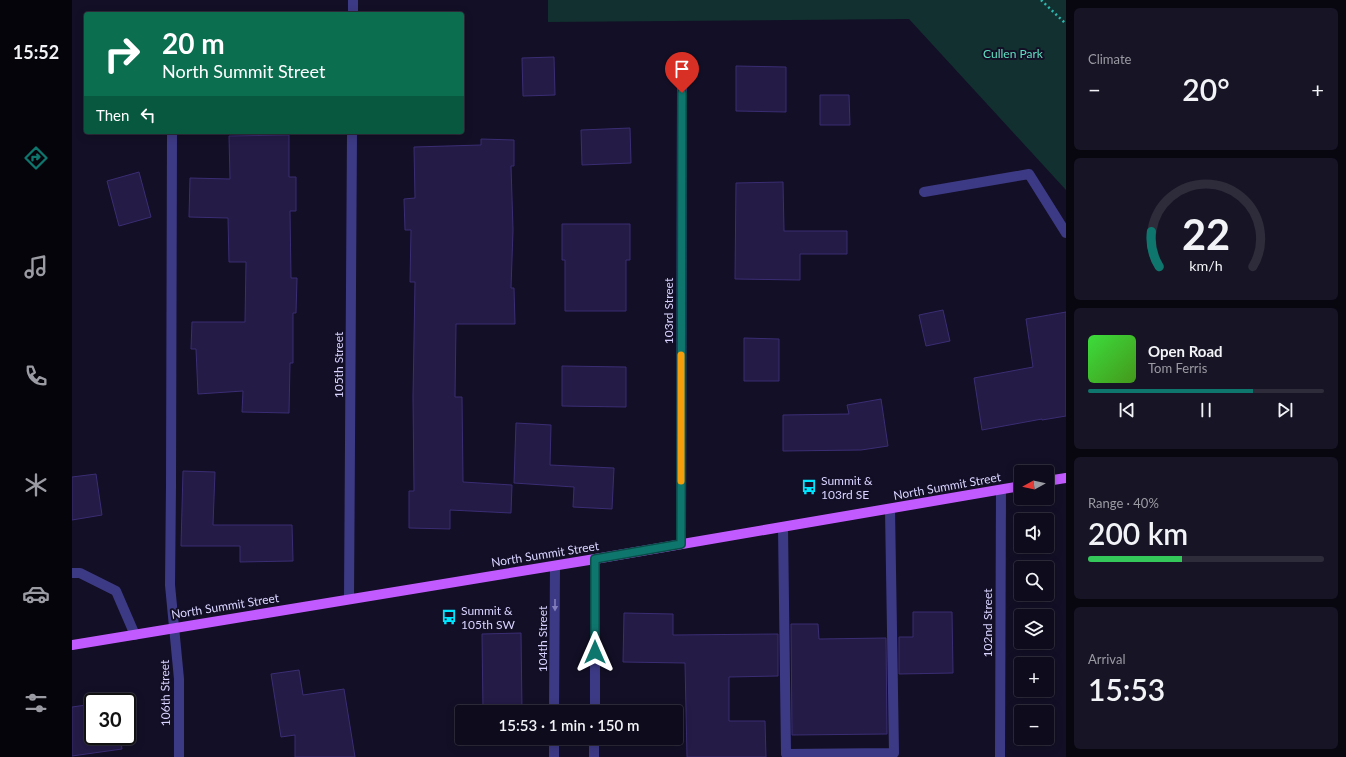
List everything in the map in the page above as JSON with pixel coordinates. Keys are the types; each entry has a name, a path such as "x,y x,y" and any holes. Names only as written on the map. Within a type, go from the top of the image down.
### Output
{"main road":[{"path":"1054,480 1066,478"},
{"name":"North Summit Street","path":"72,645 555,566 1014,487"}],"street":[{"path":"353,0 353,12"},
{"name":"103rd Street","path":"681,544 682,77"},
{"name":"106th Street","path":"172,134 170,585 179,679 179,757"},
{"name":"105th Street","path":"349,599 352,134"},
{"path":"924,192 1029,174 1066,233"},
{"name":"102nd Street","path":"1000,757 1001,490"},
{"path":"783,527 786,754 882,755 894,753 890,509"},
{"path":"595,559 595,705"},
{"name":"104th Street","path":"554,705 555,566"},
{"path":"72,573 80,573 116,592 135,634"},
{"path":"554,745 554,757"},
{"path":"594,745 594,757"}],"path":[{"path":"1041,0 1066,24"}],"green space":[{"name":"Cullen Park","path":"548,0 1066,0 1066,190 909,19 548,22"}],"building":[{"path":"554,57 555,95 523,96 522,58"},
{"path":"736,66 786,67 786,112 736,111"},
{"path":"820,95 849,95 850,125 820,125"},
{"path":"630,128 631,163 582,165 581,130"},
{"path":"289,135 289,177 296,177 296,211 290,211 291,278 297,278 296,313 293,313 293,363 290,363 289,413 242,412 243,391 198,394 196,349 191,349 192,322 245,322 246,262 229,262 228,218 189,217 190,178 230,179 229,136"},
{"path":"481,139 514,140 514,166 511,166 513,230 511,288 514,288 515,324 456,324 455,397 462,397 463,482 512,485 511,513 450,510 450,529 409,528 409,491 414,491 413,397 415,282 410,282 411,230 405,230 404,199 415,198 414,147 481,145"},
{"path":"139,172 151,217 119,226 107,181"},
{"path":"783,182 784,231 847,231 847,254 800,254 800,280 735,279 736,183"},
{"path":"562,224 630,224 630,260 626,260 626,311 565,311 565,260 562,260"},
{"path":"943,310 950,341 926,346 919,315"},
{"path":"1066,312 1066,416 982,430 974,378 1033,367 1026,319"},
{"path":"744,338 779,339 779,381 744,381"},
{"path":"562,366 626,367 626,407 562,406"},
{"path":"881,399 888,446 861,450 783,451 783,415 849,414 847,405"},
{"path":"516,423 551,425 550,465 614,468 612,509 573,507 574,487 514,483"},
{"path":"183,471 215,472 213,525 292,525 293,561 240,562 240,546 181,546"},
{"path":"96,474 102,515 72,520 72,477"},
{"path":"913,612 952,612 953,673 899,674 899,637 913,637"},
{"path":"624,613 673,614 673,635 778,634 778,676 729,677 729,721 765,721 766,757 687,757 685,663 623,662"},
{"path":"791,624 818,624 819,639 886,638 887,734 792,735"},
{"path":"521,633 522,705 483,705 482,634"},
{"path":"299,670 303,695 344,689 355,757 295,757 295,735 281,737 271,674"},
{"path":"84,705 84,745 121,745 122,749 72,756 72,707"}],"slow traffic":[{"path":"681,355 681,481"}],"place":[{"name":"Summit & 103rd SE","path":"809,487"},
{"name":"Summit & 105th SW","path":"449,617"}],"route":[{"path":"595,652 595,559 681,544 682,93"}]}
